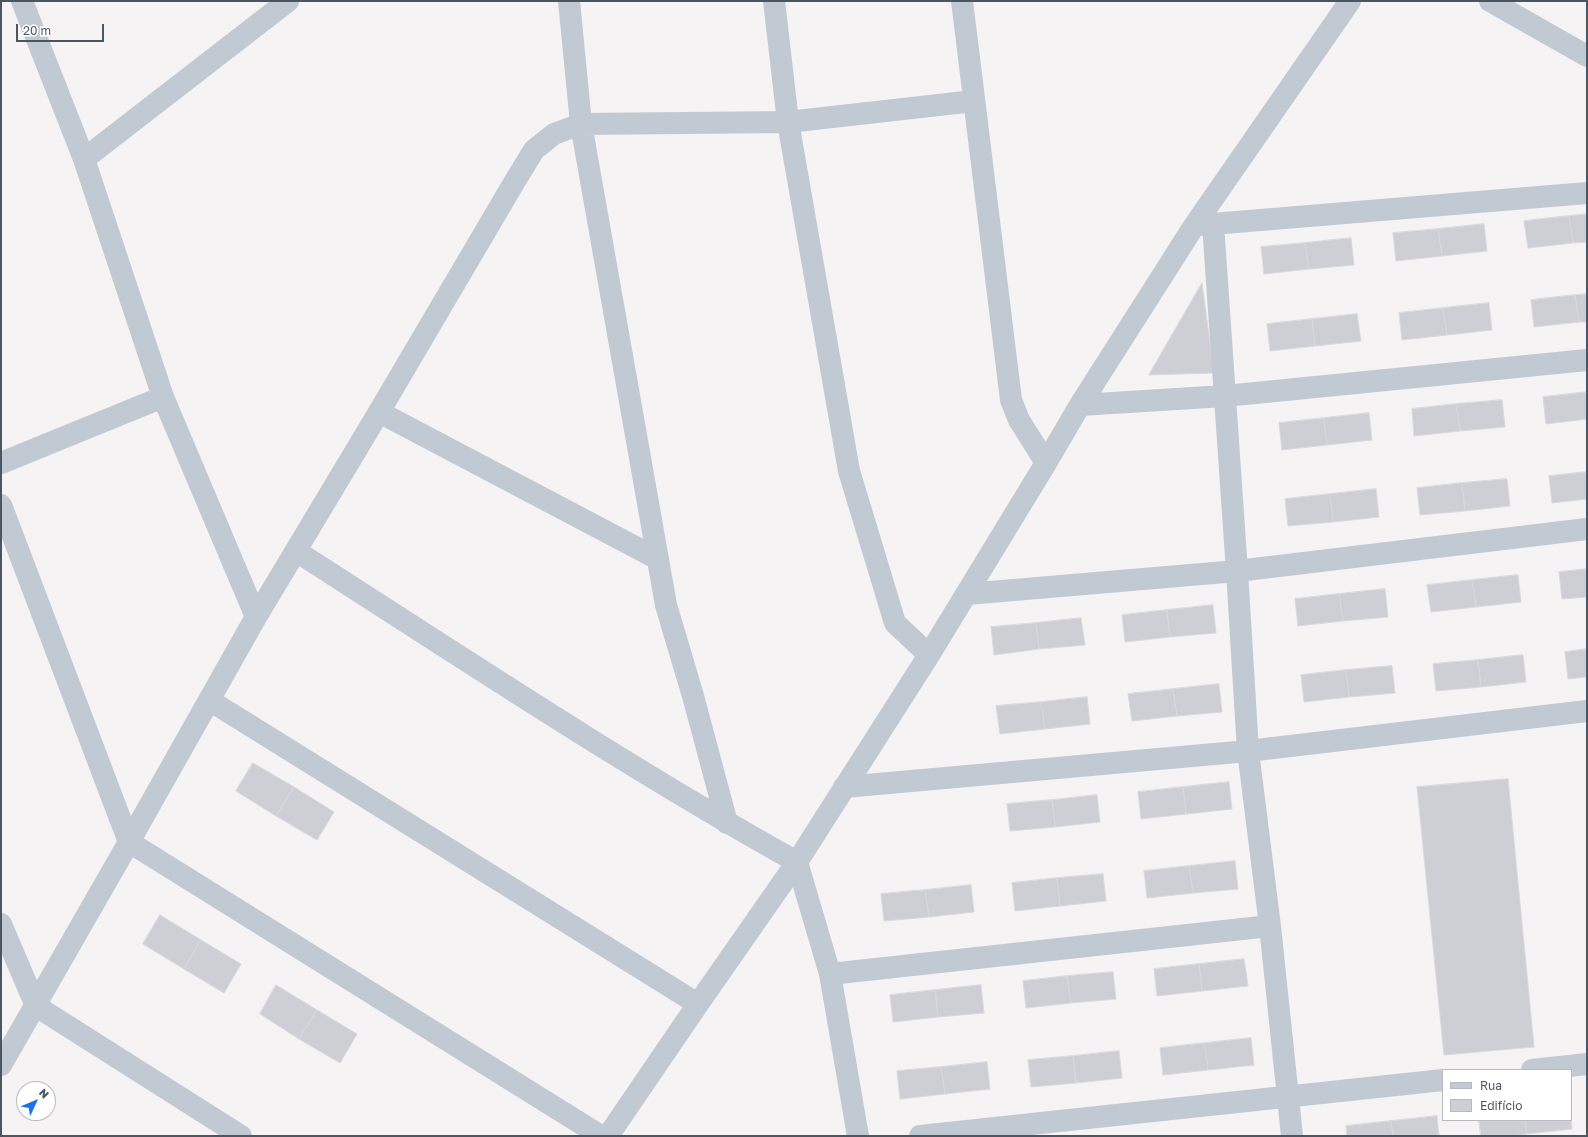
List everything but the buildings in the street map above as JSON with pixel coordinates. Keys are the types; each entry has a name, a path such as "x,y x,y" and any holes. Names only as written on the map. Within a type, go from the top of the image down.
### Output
{"street":[{"path":"22,1 84,159 164,397 256,617"},
{"path":"84,159 288,1"},
{"path":"569,1 581,124 666,605 693,696 727,823"},
{"path":"774,1 788,122 849,471 895,622 929,655"},
{"path":"962,1 1011,400 1019,420 1046,463"},
{"path":"608,1136 797,862 967,594 1080,405 1203,225 1350,1"},
{"path":"1501,4 1587,56"},
{"path":"1,1065 36,1006 256,617 534,150 554,134 581,124 788,122 974,102"},
{"path":"1203,225 1587,193"},
{"path":"1203,225 1224,396 1248,752 1270,926 1292,1136"},
{"path":"1080,405 1224,396 1587,360"},
{"path":"1,463 164,397"},
{"path":"379,412 658,559"},
{"path":"1,505 129,842 601,1136"},
{"path":"967,594 1237,571 1587,529"},
{"path":"296,551 636,768 727,823 797,862 830,974 858,1136"},
{"path":"209,700 698,1004"},
{"path":"844,787 1248,752 1587,711"},
{"path":"1,924 36,1006 241,1136"},
{"path":"830,974 1270,926"},
{"path":"1541,1069 1587,1064"},
{"path":"920,1136 1442,1080"}]}
